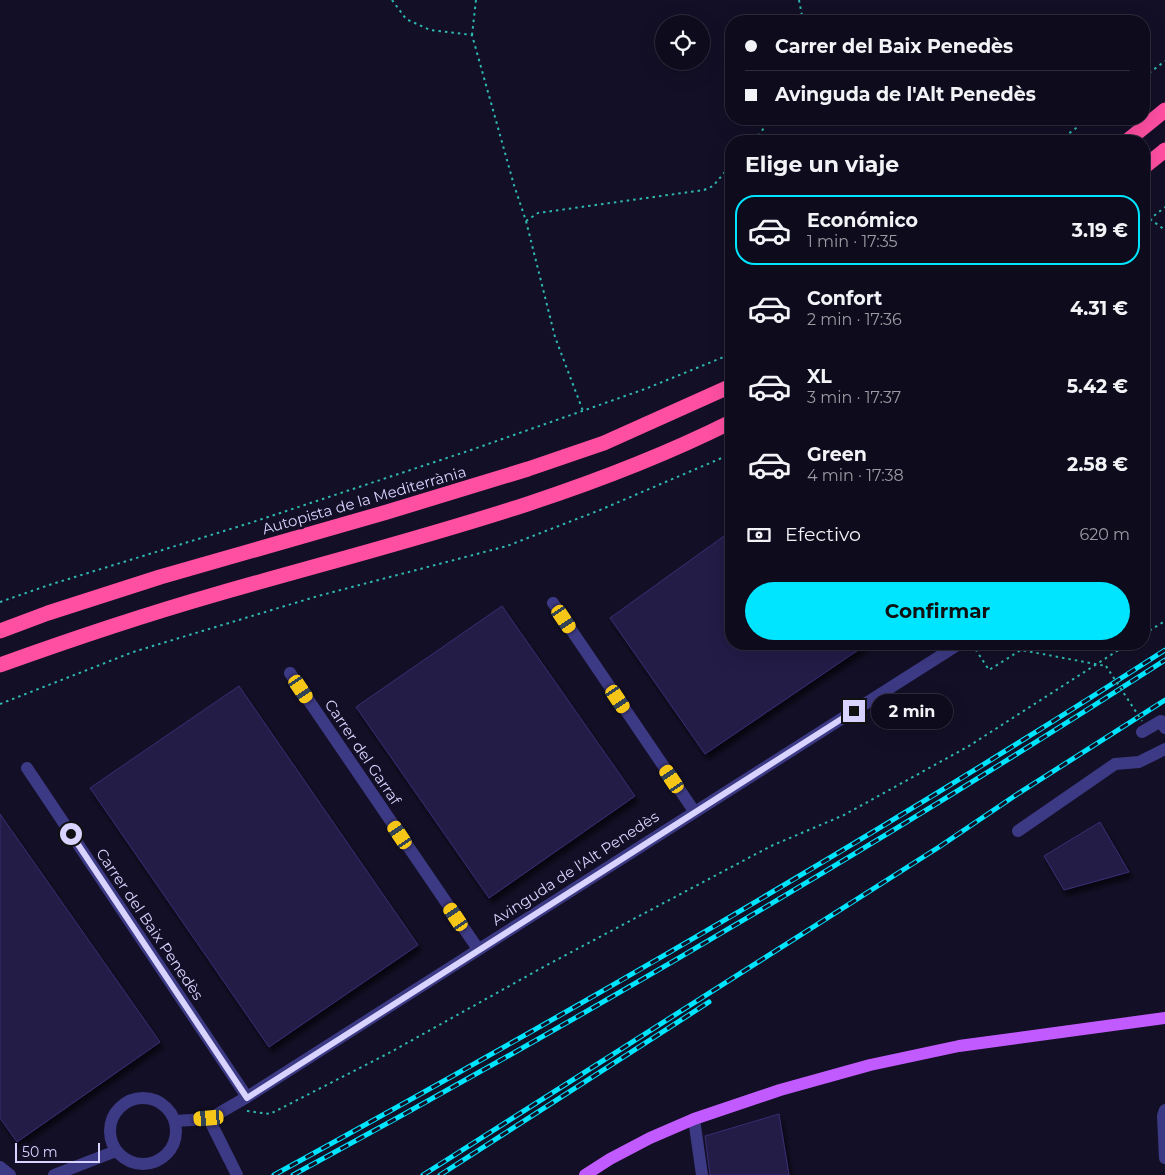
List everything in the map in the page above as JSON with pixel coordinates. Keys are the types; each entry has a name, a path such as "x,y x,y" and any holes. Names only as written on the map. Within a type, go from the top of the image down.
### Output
{"highway":[{"path":"1150,122 1165,110"},
{"path":"1134,135 1147,125"},
{"path":"1150,162 1165,150"},
{"name":"Autopista de la Mediterrània","path":"0,631 152,579 387,512 536,466 604,443 725,389"},
{"path":"0,666 64,641 140,616 412,539 520,506 620,470 725,425"}],"main road":[{"path":"585,1175 610,1159 650,1138 694,1119 780,1090 870,1065 959,1046 1165,1018"}],"street":[{"path":"553,602 694,811"},
{"name":"Avinguda de l'Alt Penedès","path":"209,1118 247,1098 694,811 949,650"},
{"name":"Carrer del Garraf","path":"290,673 478,949"},
{"path":"1142,726 1161,720 1165,728"},
{"path":"1018,831 1115,764 1139,762 1165,749"},
{"name":"Carrer del Baix Penedès","path":"27,768 247,1098"},
{"path":"135,1099 149,1099 160,1103 175,1121 176,1134 173,1145 156,1162 139,1164 128,1161 116,1151 110,1136 110,1125 113,1117 120,1107 135,1099"},
{"path":"1165,1110 1163,1116 1165,1158"},
{"path":"175,1121 209,1118 222,1147 238,1175"},
{"path":"694,1119 702,1175"},
{"path":"54,1175 116,1151"},
{"path":"0,1167 10,1175"}],"path":[{"path":"392,0 406,19 430,30 472,35"},
{"path":"476,0 472,35 526,221 555,337 583,410"},
{"path":"799,0 802,15"},
{"path":"1150,72 1165,61"},
{"path":"759,135 766,125"},
{"path":"1067,135 1080,125"},
{"path":"526,221 538,213 704,190 713,186 725,172"},
{"path":"1165,207 1150,218 1165,230"},
{"path":"0,602 253,522 471,450 645,389 725,356"},
{"path":"0,704 133,652 318,596 506,546 600,510 725,457"},
{"path":"1150,630 1165,621"},
{"path":"976,650 989,670 1020,650 1106,666 1142,726"},
{"path":"227,1108 270,1114 389,1053 547,965 771,846 852,811 969,746 1119,650"}],"building":[{"path":"725,535 725,650 858,650 705,754 610,618"},
{"path":"502,606 635,796 489,898 356,707"},
{"path":"239,686 418,945 269,1047 90,788"},
{"path":"0,814 160,1042 17,1142 0,1118"},
{"path":"1100,822 1129,872 1064,890 1044,856"},
{"path":"779,1114 789,1175 710,1175 705,1136"}],"railway":[{"path":"274,1175 613,985 836,855 1165,650"},
{"path":"293,1175 625,990 734,926 951,795 1165,660"},
{"path":"423,1175 939,847 1016,795 1165,700"},
{"path":"440,1175 709,1002"}],"route":[{"path":"71,834 247,1098 694,811 854,711"}]}
